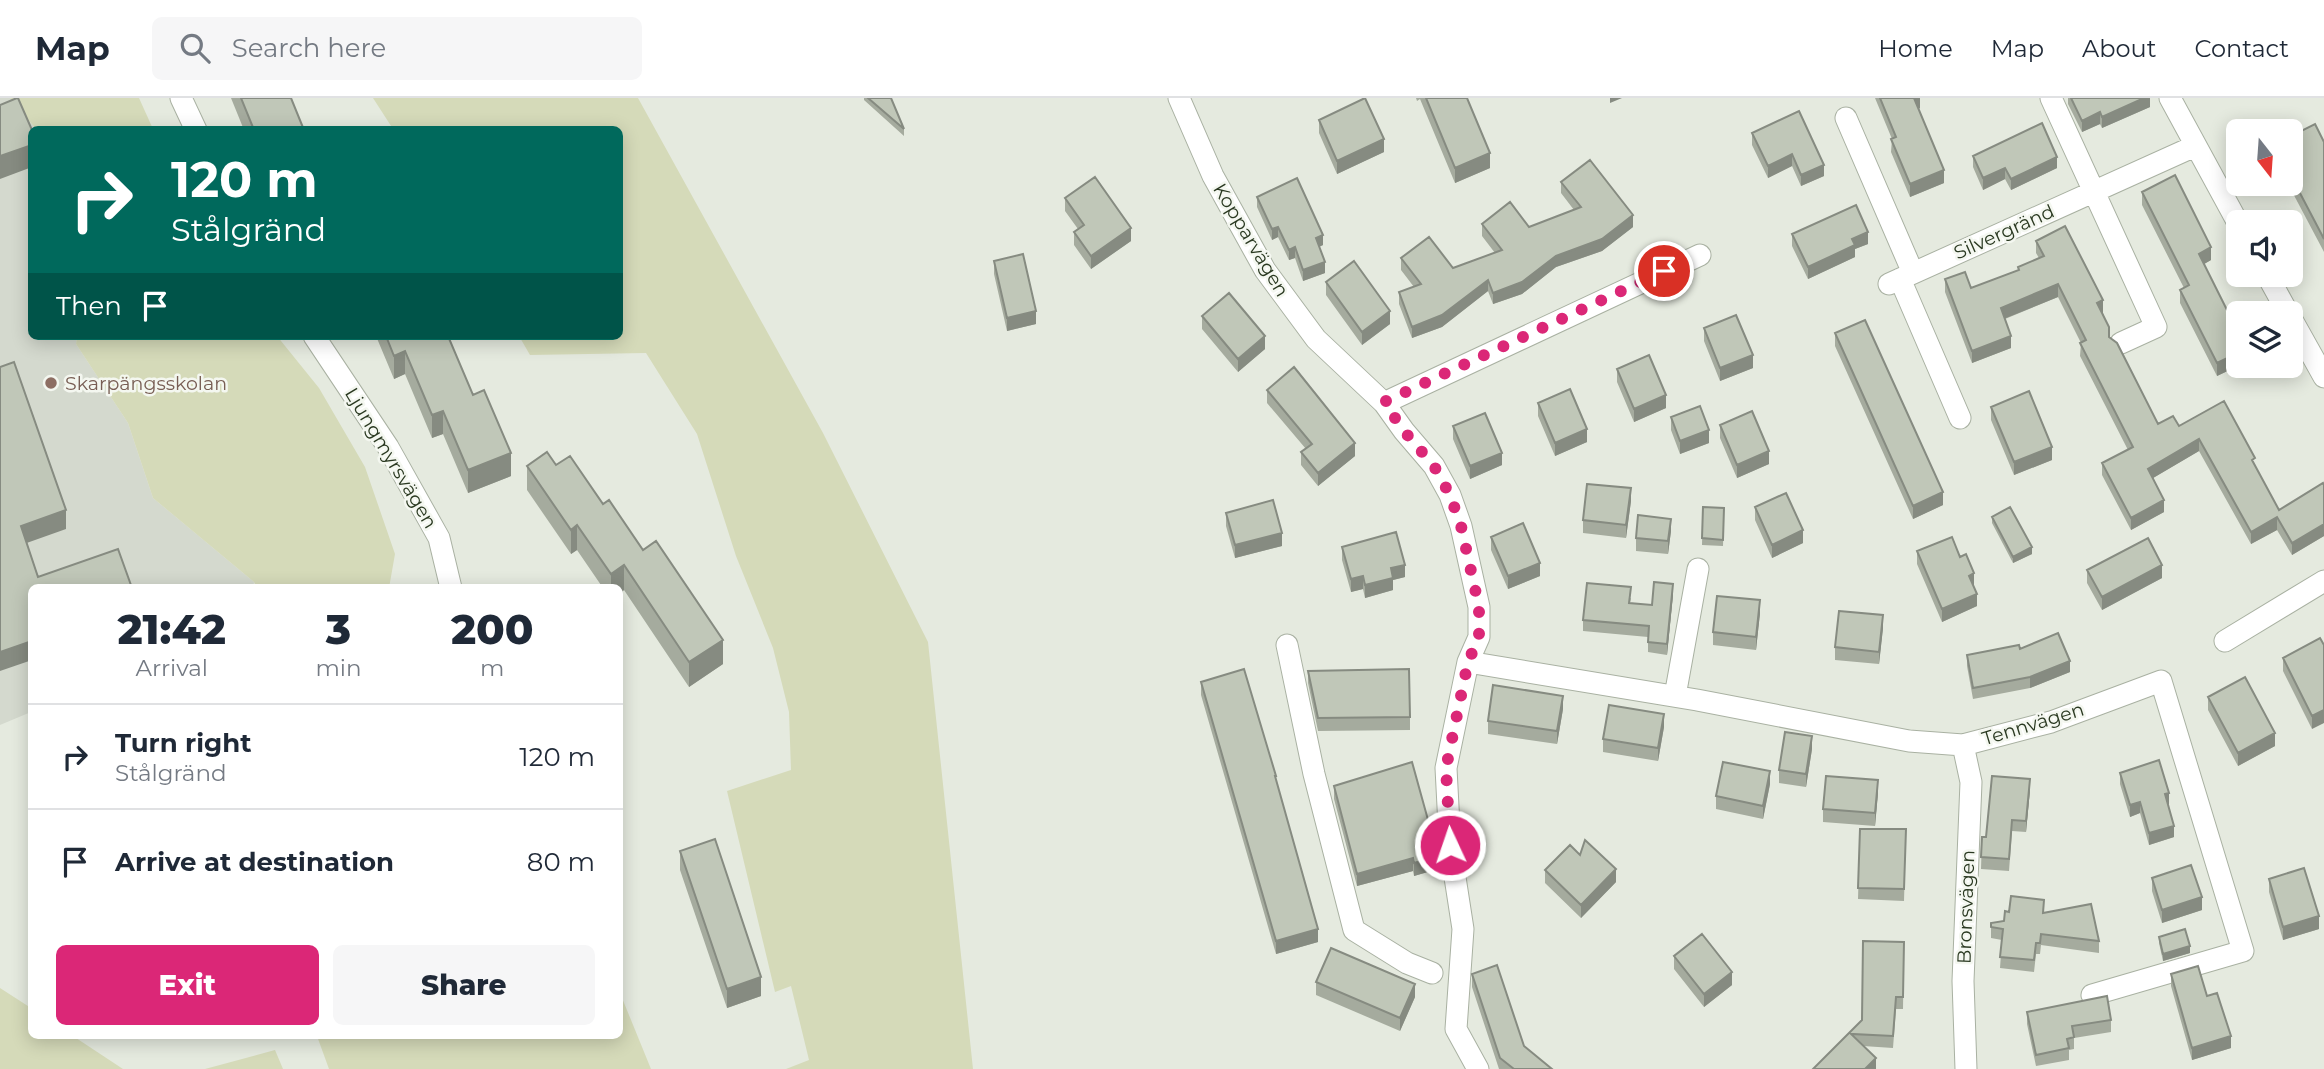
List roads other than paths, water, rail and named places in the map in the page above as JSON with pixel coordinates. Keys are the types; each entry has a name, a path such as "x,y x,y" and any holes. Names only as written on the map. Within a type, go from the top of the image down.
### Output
{"street":[{"path":"181,98 194,126"},
{"name":"Kopparvägen","path":"1179,98 1213,176 1265,270 1316,339 1384,402 1434,466 1450,495 1461,526 1479,607 1479,637 1468,662 1446,768 1450,845 1464,929 1455,1029 1478,1069"},
{"path":"2051,98 2156,327 2121,343"},
{"path":"2170,98 2231,210"},
{"path":"1846,118 1900,279 1960,418"},
{"name":"Silvergränd","path":"1900,279 2195,146"},
{"path":"1384,402 1700,254"},
{"path":"2303,339 2324,377"},
{"name":"Ljungmyrsvägen","path":"317,340 388,447 439,538 450,584"},
{"path":"1675,696 1698,569"},
{"path":"2225,641 2324,581"},
{"path":"1287,645 1314,774 1353,930 1432,974"},
{"name":"Tennvägen","path":"1468,662 1675,696 1909,741 1963,745 2050,722 2161,681 2243,951 2092,995"},
{"name":"Bronsvägen","path":"1963,745 1971,782 1963,981 1966,1069"}],"place":[{"name":"Skarpängsskolan","path":"51,383"}]}
